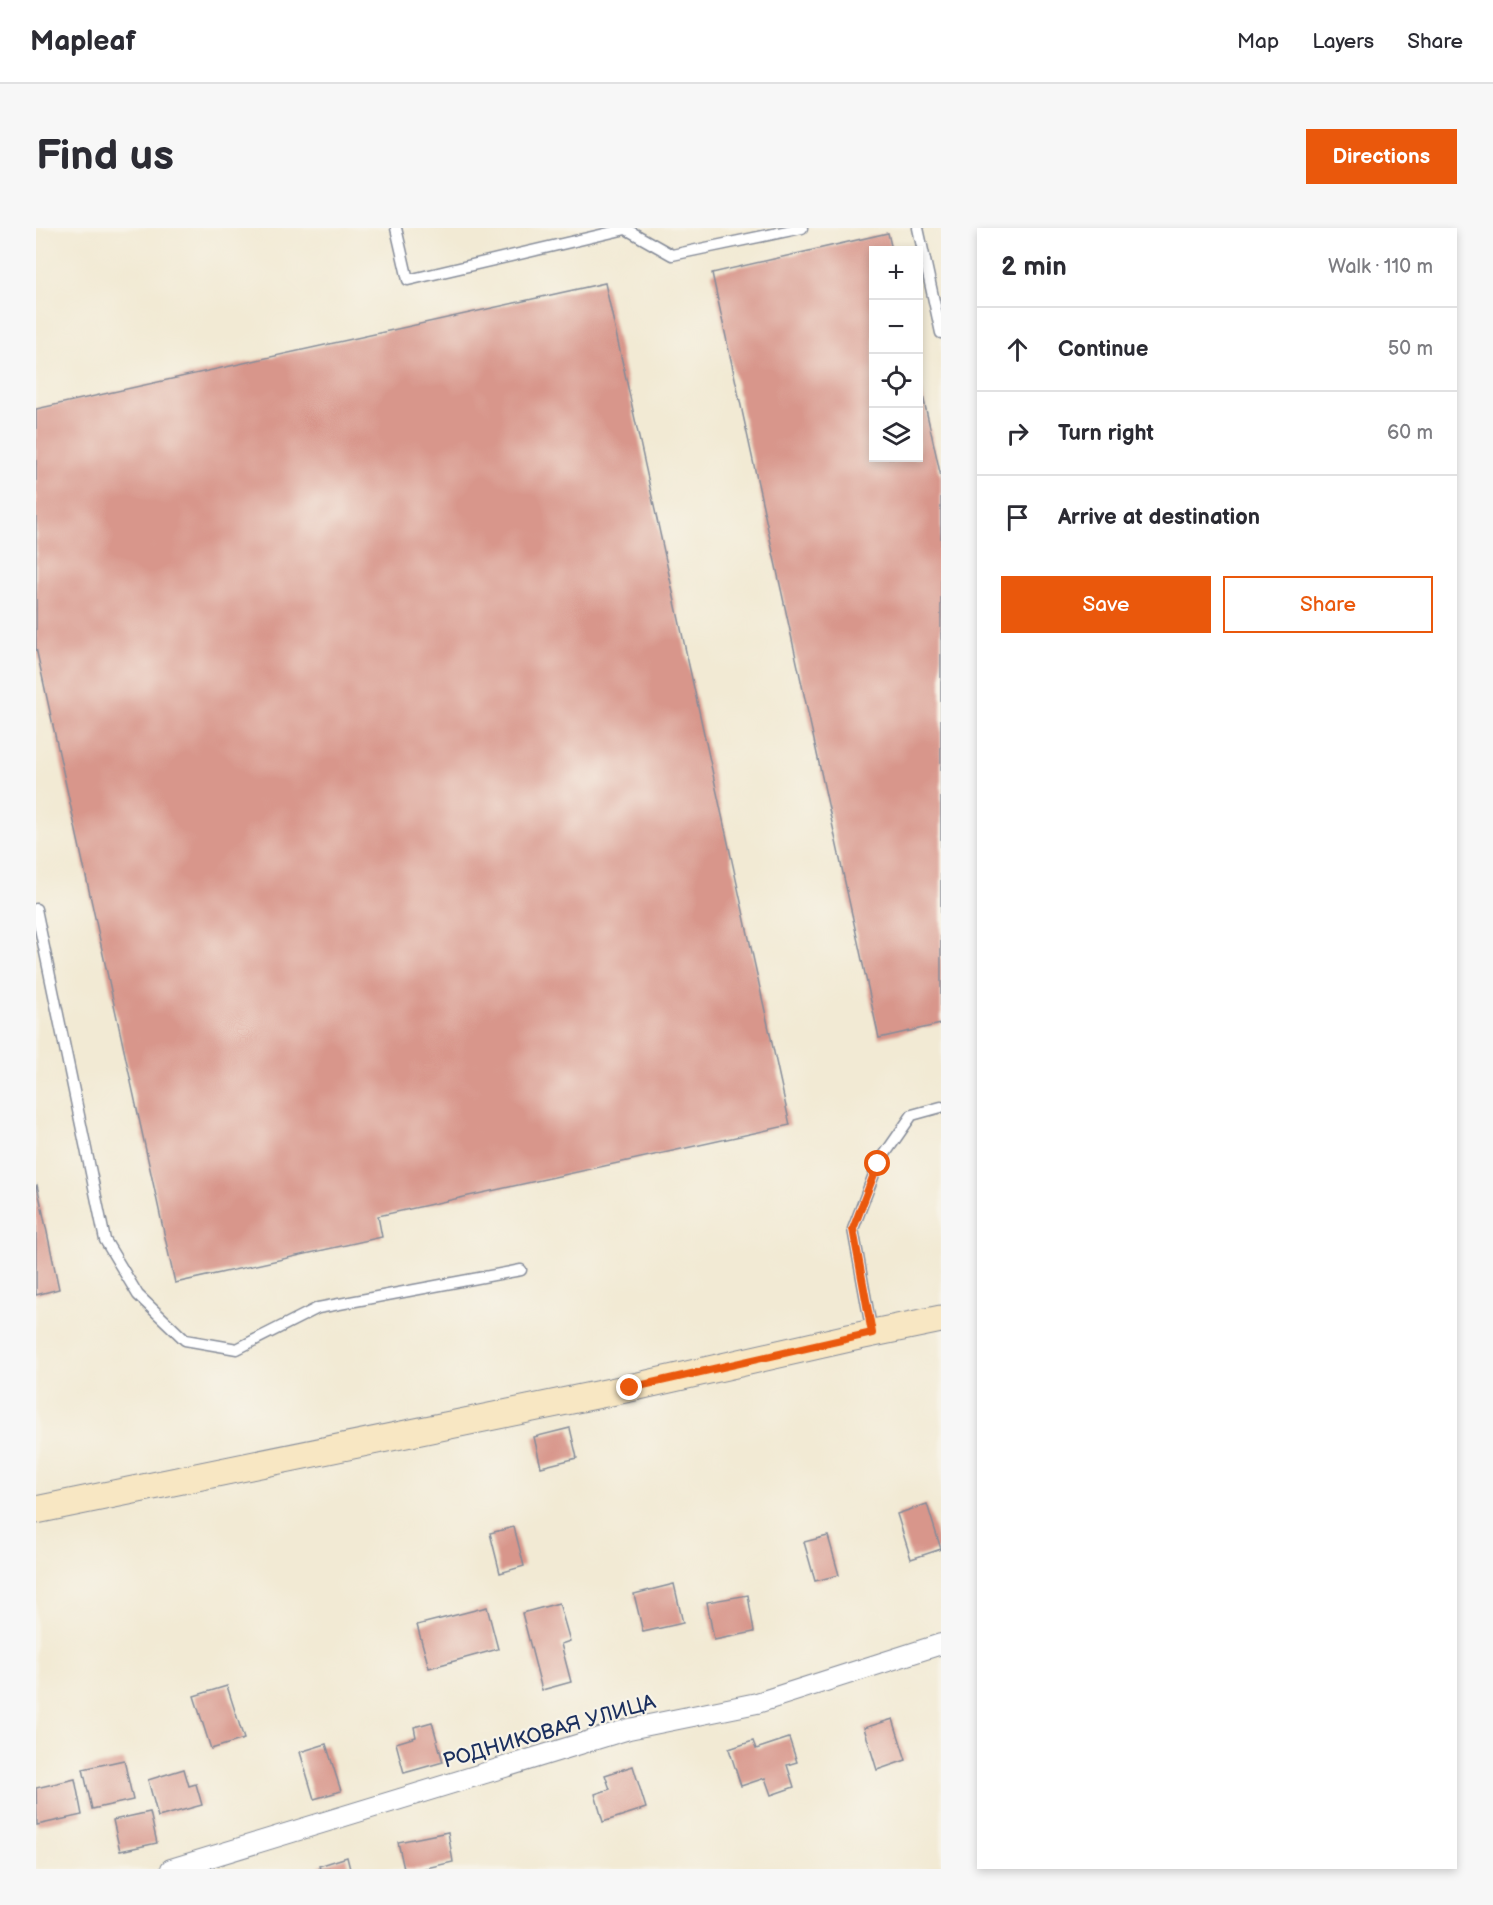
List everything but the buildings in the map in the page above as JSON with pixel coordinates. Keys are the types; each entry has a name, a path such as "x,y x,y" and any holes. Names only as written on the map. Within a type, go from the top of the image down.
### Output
{"street":[{"path":"36,1510 630,1388 941,1319"},
{"name":"РОДНИКОВАЯ УЛИЦА","path":"171,1869 629,1730 757,1703 941,1644"}],"lane":[{"path":"396,228 408,280 626,229 672,255 802,228"},
{"path":"918,228 941,333"},
{"path":"36,909 105,1240 138,1296 185,1340 237,1349 318,1308 521,1270"},
{"path":"872,1333 853,1229 878,1164 912,1115 941,1107"}],"route":[{"path":"630,1388 872,1333 853,1229 878,1164"}]}
